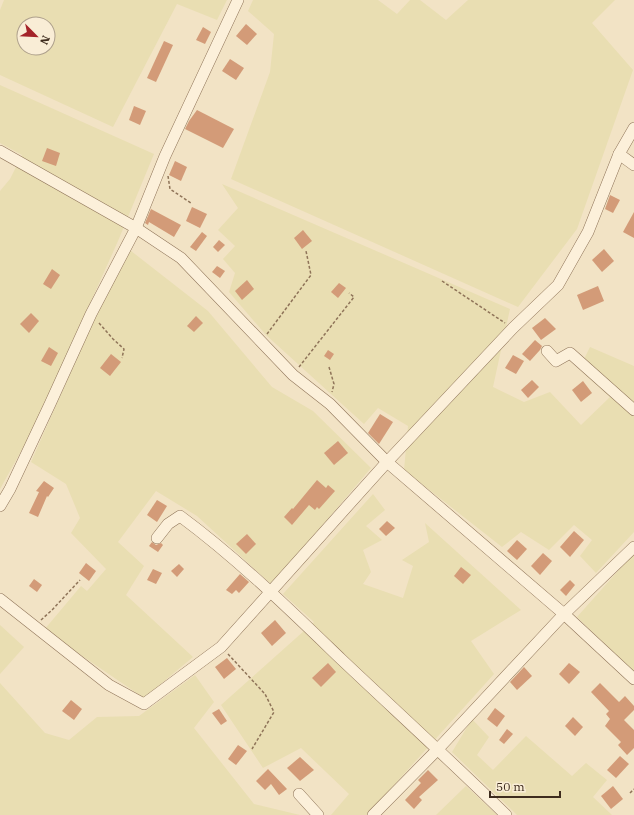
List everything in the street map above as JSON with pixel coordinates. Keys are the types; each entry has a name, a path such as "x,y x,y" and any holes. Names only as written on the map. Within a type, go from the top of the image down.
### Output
{"street":[{"path":"0,506 10,488 91,314 136,228 165,156 238,0"},
{"path":"0,599 109,685 144,704 221,647 387,462 513,328 558,284 588,232 619,154 634,128"},
{"path":"0,151 136,228 181,258 293,375 330,404 387,462 564,614 634,679"},
{"path":"619,154 634,165"},
{"path":"547,351 556,361 570,354 634,410"},
{"path":"157,538 168,524 180,516 199,530 271,592 506,815"},
{"path":"373,815 438,749 564,614 634,547"},
{"path":"299,794 318,815"}],"path":[{"path":"168,176 170,189 191,203"},
{"path":"261,342 311,275 306,251"},
{"path":"442,281 513,328"},
{"path":"293,375 354,297 348,293"},
{"path":"91,314 124,349 122,358"},
{"path":"329,367 334,384 330,404"},
{"path":"34,626 52,610 80,580"},
{"path":"221,647 265,694 274,712 252,749"},
{"path":"630,793 634,789"}],"shaded area":[{"path":"4,0 227,0 217,20 177,4 113,127 0,75 0,10"},
{"path":"253,0 378,0 397,14 410,0 420,0 446,20 468,0 615,0 592,23 633,70 577,229 518,307 231,179 270,72 274,34 248,11"},
{"path":"0,85 154,154 118,241 35,426 0,489 0,191 10,179 22,155 0,143"},
{"path":"222,184 510,309 493,387 524,402 550,392 581,425 610,397 579,369 590,347 634,366 634,532 596,573 580,556 592,540 574,525 549,550 521,532 502,547 404,470 408,426 378,408 364,424 266,335 229,292 235,273 223,259 235,246 218,230 238,208"},
{"path":"126,247 208,311 272,387 313,411 371,468 272,585 197,516 156,491 118,542 144,566 126,595 193,657 144,698 44,630 81,586 87,591 106,569 71,533 80,518 66,484 31,462"},
{"path":"373,494 385,510 366,526 382,540 363,550 371,572 363,584 403,598 413,566 402,560 429,542 425,523 521,610 471,641 494,674 367,815 331,815 349,794 301,748 263,768 221,705 314,622 283,594"},
{"path":"634,553 634,672 577,617"},
{"path":"0,625 24,647 0,674"},
{"path":"195,675 214,702 194,728 254,804 300,815 0,815 0,683 45,733 69,740 97,717 139,716"},
{"path":"472,719 489,737 477,755 493,770 526,736 572,776 586,763 607,780 593,797 612,815 517,815 452,752"},
{"path":"466,786 497,815 436,815"}],"building":[{"path":"246,24 257,34 247,45 236,36"},
{"path":"203,27 211,32 205,44 196,40"},
{"path":"164,41 173,45 156,82 147,78"},
{"path":"230,59 244,68 236,80 222,71"},
{"path":"134,106 146,111 140,125 129,120"},
{"path":"197,110 234,129 223,148 185,129"},
{"path":"47,148 60,153 56,166 42,161"},
{"path":"175,161 187,167 181,181 169,175"},
{"path":"610,195 620,200 613,213 605,209"},
{"path":"192,207 207,214 200,228 186,221"},
{"path":"151,209 181,225 174,237 149,222 148,225 145,223"},
{"path":"634,212 634,238 623,232"},
{"path":"303,230 312,241 302,249 294,238"},
{"path":"202,232 207,236 196,251 190,247"},
{"path":"219,240 225,245 218,252 213,247"},
{"path":"604,249 614,261 602,272 592,260"},
{"path":"217,266 225,271 220,278 212,272"},
{"path":"52,269 60,275 51,289 43,284"},
{"path":"247,280 254,289 242,300 235,291"},
{"path":"339,283 346,288 338,298 331,292"},
{"path":"598,286 604,301 583,310 577,295"},
{"path":"31,313 39,321 29,333 20,324"},
{"path":"196,316 203,323 194,332 187,326"},
{"path":"545,318 556,329 541,340 532,328"},
{"path":"535,340 542,346 530,361 522,354"},
{"path":"49,347 58,353 51,366 41,361"},
{"path":"328,350 334,354 330,360 324,356"},
{"path":"111,354 121,362 110,376 100,368"},
{"path":"513,355 524,361 516,374 505,368"},
{"path":"532,380 539,387 528,398 521,390"},
{"path":"583,381 592,393 581,402 572,390"},
{"path":"380,414 393,422 379,444 368,433"},
{"path":"338,441 348,453 334,465 324,453"},
{"path":"317,480 326,488 328,485 335,491 319,509 317,507 315,510 309,505 292,525 284,517 292,508 293,509"},
{"path":"44,481 54,488 48,497 47,496 38,517 29,513 39,492 36,491"},
{"path":"157,500 167,506 157,522 147,515"},
{"path":"387,521 395,528 386,536 379,529"},
{"path":"574,531 584,540 570,557 560,547"},
{"path":"247,534 256,544 246,554 236,544"},
{"path":"517,540 527,549 517,560 507,551"},
{"path":"152,542 156,545 161,543 163,545 158,552 149,546"},
{"path":"543,553 552,561 540,575 531,566"},
{"path":"86,563 96,571 89,581 79,573"},
{"path":"179,564 184,569 177,577 171,571"},
{"path":"461,567 471,575 463,584 454,576"},
{"path":"153,569 162,573 156,584 147,580"},
{"path":"240,574 249,582 239,593 236,590 232,594 226,590"},
{"path":"34,579 42,585 37,592 29,586"},
{"path":"570,580 575,585 566,596 560,590"},
{"path":"275,620 286,633 272,646 261,633"},
{"path":"227,658 236,669 224,679 215,667"},
{"path":"328,663 336,672 321,687 312,678"},
{"path":"569,663 580,672 569,684 559,674"},
{"path":"524,667 532,676 517,690 510,682"},
{"path":"600,683 619,702 625,696 634,706 634,710 624,720 634,730 634,748 627,755 618,745 621,742 605,726 610,719 606,714 609,711 591,692"},
{"path":"71,700 82,709 74,720 62,711"},
{"path":"495,708 505,716 497,727 487,719"},
{"path":"219,709 227,721 221,725 212,713"},
{"path":"573,717 583,727 575,736 565,726"},
{"path":"507,729 513,734 504,744 499,740"},
{"path":"238,745 247,751 236,765 228,759"},
{"path":"620,756 629,764 616,778 607,770"},
{"path":"300,757 314,770 300,781 287,768"},
{"path":"268,769 287,789 279,795 271,784 265,790 256,781"},
{"path":"428,770 438,780 419,797 422,800 414,809 405,800 421,783 418,780"},
{"path":"613,786 623,799 611,809 601,796"}]}
